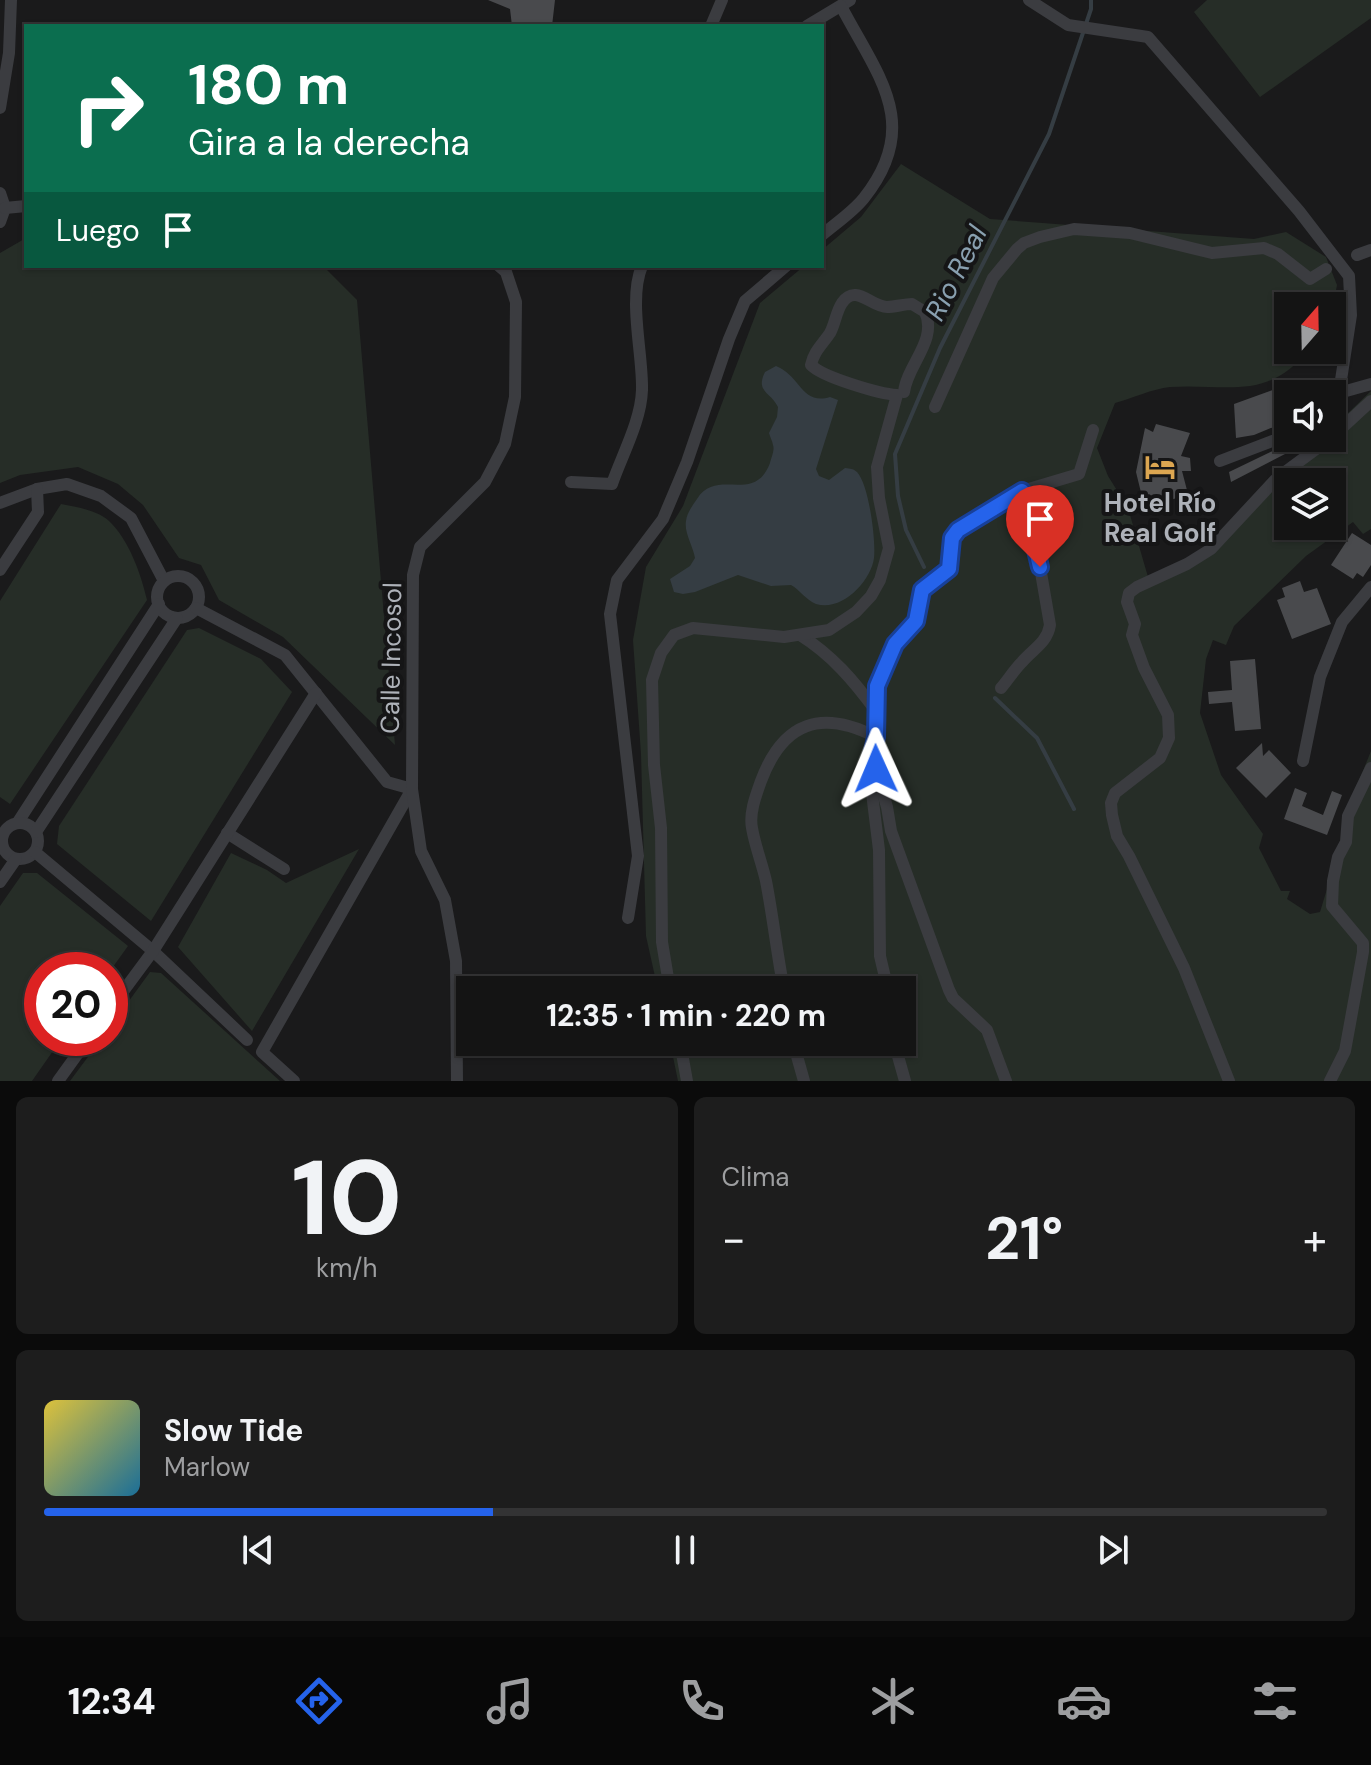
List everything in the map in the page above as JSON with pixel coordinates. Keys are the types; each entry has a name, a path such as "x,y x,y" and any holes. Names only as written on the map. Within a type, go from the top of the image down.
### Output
{"street":[{"path":"0,2 10,0 9,53 0,108"},
{"path":"712,24 722,0"},
{"path":"1029,0 1068,25 1148,37 1299,211 1349,276 1351,315 1339,380"},
{"path":"810,24 845,3 891,102 893,141 886,165 863,199 824,233"},
{"path":"0,193 5,208 0,222"},
{"path":"5,208 24,206"},
{"path":"935,407 993,278 1017,249 1040,237 1074,229 1130,233 1212,253 1264,248 1278,254 1310,279 1326,269"},
{"path":"1357,255 1371,250"},
{"name":"Calle Incosol","path":"457,1081 456,961 445,900 421,851 412,789 413,575 420,547 485,482 505,444 515,397 516,302 506,272 501,268"},
{"path":"571,482 612,484 637,416 642,392 637,318 642,268"},
{"path":"628,918 638,856 610,614 617,580 663,519 745,301 784,268"},
{"path":"668,976 662,942 661,828 654,765 652,680 657,665 667,642 674,635 693,628 784,637 829,630 856,612 871,596 880,580 889,548 879,498 877,467 897,395 818,373 811,365 813,354 829,333 840,305 854,294 888,307 912,304 925,312 926,339 905,380 904,392"},
{"path":"1346,393 1371,384"},
{"path":"1346,425 1371,401"},
{"path":"885,976 880,956 879,850 869,784 876,737 879,677 895,644 916,621 922,590 949,569 952,538 958,530 1022,491 1079,474 1093,430"},
{"path":"1220,461 1274,440"},
{"path":"1229,1081 1184,968 1117,836 1112,815 1111,803 1115,793 1160,758 1169,738 1168,715 1144,668 1132,635 1135,624 1127,602 1129,593 1137,587 1211,549 1277,478 1313,452"},
{"path":"0,503 37,489 67,484 101,496 131,518 164,581"},
{"path":"0,570 38,512 37,489"},
{"path":"1001,688 1023,659 1040,647 1050,625 1022,491"},
{"path":"176,576 189,578 198,588 196,608 188,615 177,618 166,614 159,604 158,592 164,581 176,576"},
{"path":"1303,761 1320,677 1342,622 1371,587"},
{"path":"18,822 159,604"},
{"path":"196,608 285,655 387,782 412,789 262,1052 294,1081"},
{"path":"36,832 177,618"},
{"path":"800,635 831,656 876,711"},
{"path":"128,985 153,951 316,693"},
{"path":"782,976 765,878 751,827 761,780 777,748 789,735 805,726 820,722 844,723 876,737"},
{"path":"872,756 891,831 949,990 953,998 987,1030 1006,1081"},
{"path":"1330,1081 1345,1051 1363,952 1363,943 1332,906 1333,881 1338,857 1346,842 1348,816 1371,768"},
{"path":"18,822 29,825 36,832 38,842 35,852 26,858 16,859 1,850 1,838 3,826 18,822"},
{"path":"227,833 284,869"},
{"path":"35,852 153,951 247,1040"},
{"path":"0,882 16,859"},
{"path":"58,1081 76,1056"},
{"path":"683,1056 687,1081"},
{"path":"797,1056 804,1081"},
{"path":"898,1056 905,1081"}],"shaded area":[{"path":"1207,0 1371,0 1371,18 1260,97 1194,12"},
{"path":"901,164 990,219 1254,239 1286,232 1326,257 1337,285 1336,292 1274,292 1274,364 1295,364 1293,366 1261,384 1170,387 1115,403 1097,448 1108,476 1128,508 1148,577 1209,547 1274,484 1274,540 1328,540 1306,556 1234,626 1226,645 1213,640 1206,659 1200,713 1221,775 1263,834 1259,848 1281,891 1290,891 1287,899 1310,914 1320,912 1341,843 1345,815 1371,751 1371,1081 678,1081 673,1056 916,1056 916,976 655,976 646,936 641,754 633,640 646,567 683,506 760,303 802,268 824,268 824,248 861,217"},
{"path":"24,239 24,268 325,268 357,300 395,745 283,637 219,600 201,565 179,558 143,505 118,484 78,467 20,475 0,483 0,253"},
{"path":"776,366 791,376 807,394 838,400 816,469 819,476 829,480 845,468 855,471 861,479 873,526 872,567 854,593 826,605 812,602 791,585 771,586 738,575 695,592 674,592 670,579 690,566 695,558 686,526 689,512 697,499 705,490 715,486 755,482 770,463 773,447 769,433 778,407 763,388 762,379 765,372"},
{"path":"1371,391 1371,529 1363,534 1353,522 1346,527 1346,468 1291,468 1308,452 1346,452 1346,415"},
{"path":"61,504 99,514 109,521 123,538 133,558 147,600 10,804 0,797 0,601"},
{"path":"199,628 261,659 292,692 151,921 57,844 59,826 187,630"},
{"path":"359,849 252,1031 178,947 231,853 286,883"},
{"path":"23,873 37,873 128,946 124,952 24,952 24,1056 49,1056 32,1081 0,1081 0,906"},
{"path":"150,972 161,973 280,1081 70,1081 89,1056 128,1056 128,1002"}],"building":[{"path":"488,0 555,0 552,24 512,24 510,9"},
{"path":"1274,389 1274,427 1236,438 1234,404"},
{"path":"1156,424 1190,433 1181,456 1190,458 1191,471 1182,471 1188,494 1145,509 1136,472 1145,428 1153,432"},
{"path":"1274,450 1289,452 1231,482 1229,472"},
{"path":"1352,533 1371,545 1371,565 1363,577 1357,573 1353,579 1331,565"},
{"path":"1300,581 1304,592 1317,588 1331,624 1292,639 1277,600 1285,597 1282,588"},
{"path":"1255,659 1261,729 1235,731 1232,702 1209,704 1208,692 1232,690 1230,661"},
{"path":"1262,743 1263,756 1269,750 1291,773 1266,798 1236,768"},
{"path":"1295,788 1307,793 1302,806 1323,815 1332,791 1342,795 1327,835 1284,819"}],"waterway":[{"name":"Rio Real","path":"924,567 906,530 898,496 895,454 940,348 1049,134 1091,9 1091,0"},
{"name":"Rio Real","path":"995,698 1037,738 1074,809"}],"place":[{"name":"Hotel Río Real Golf","path":"1160,467"}],"route":[{"path":"876,769 872,756 879,677 895,644 916,621 924,586 949,569 952,538 958,530 1022,491 1040,567"}]}
